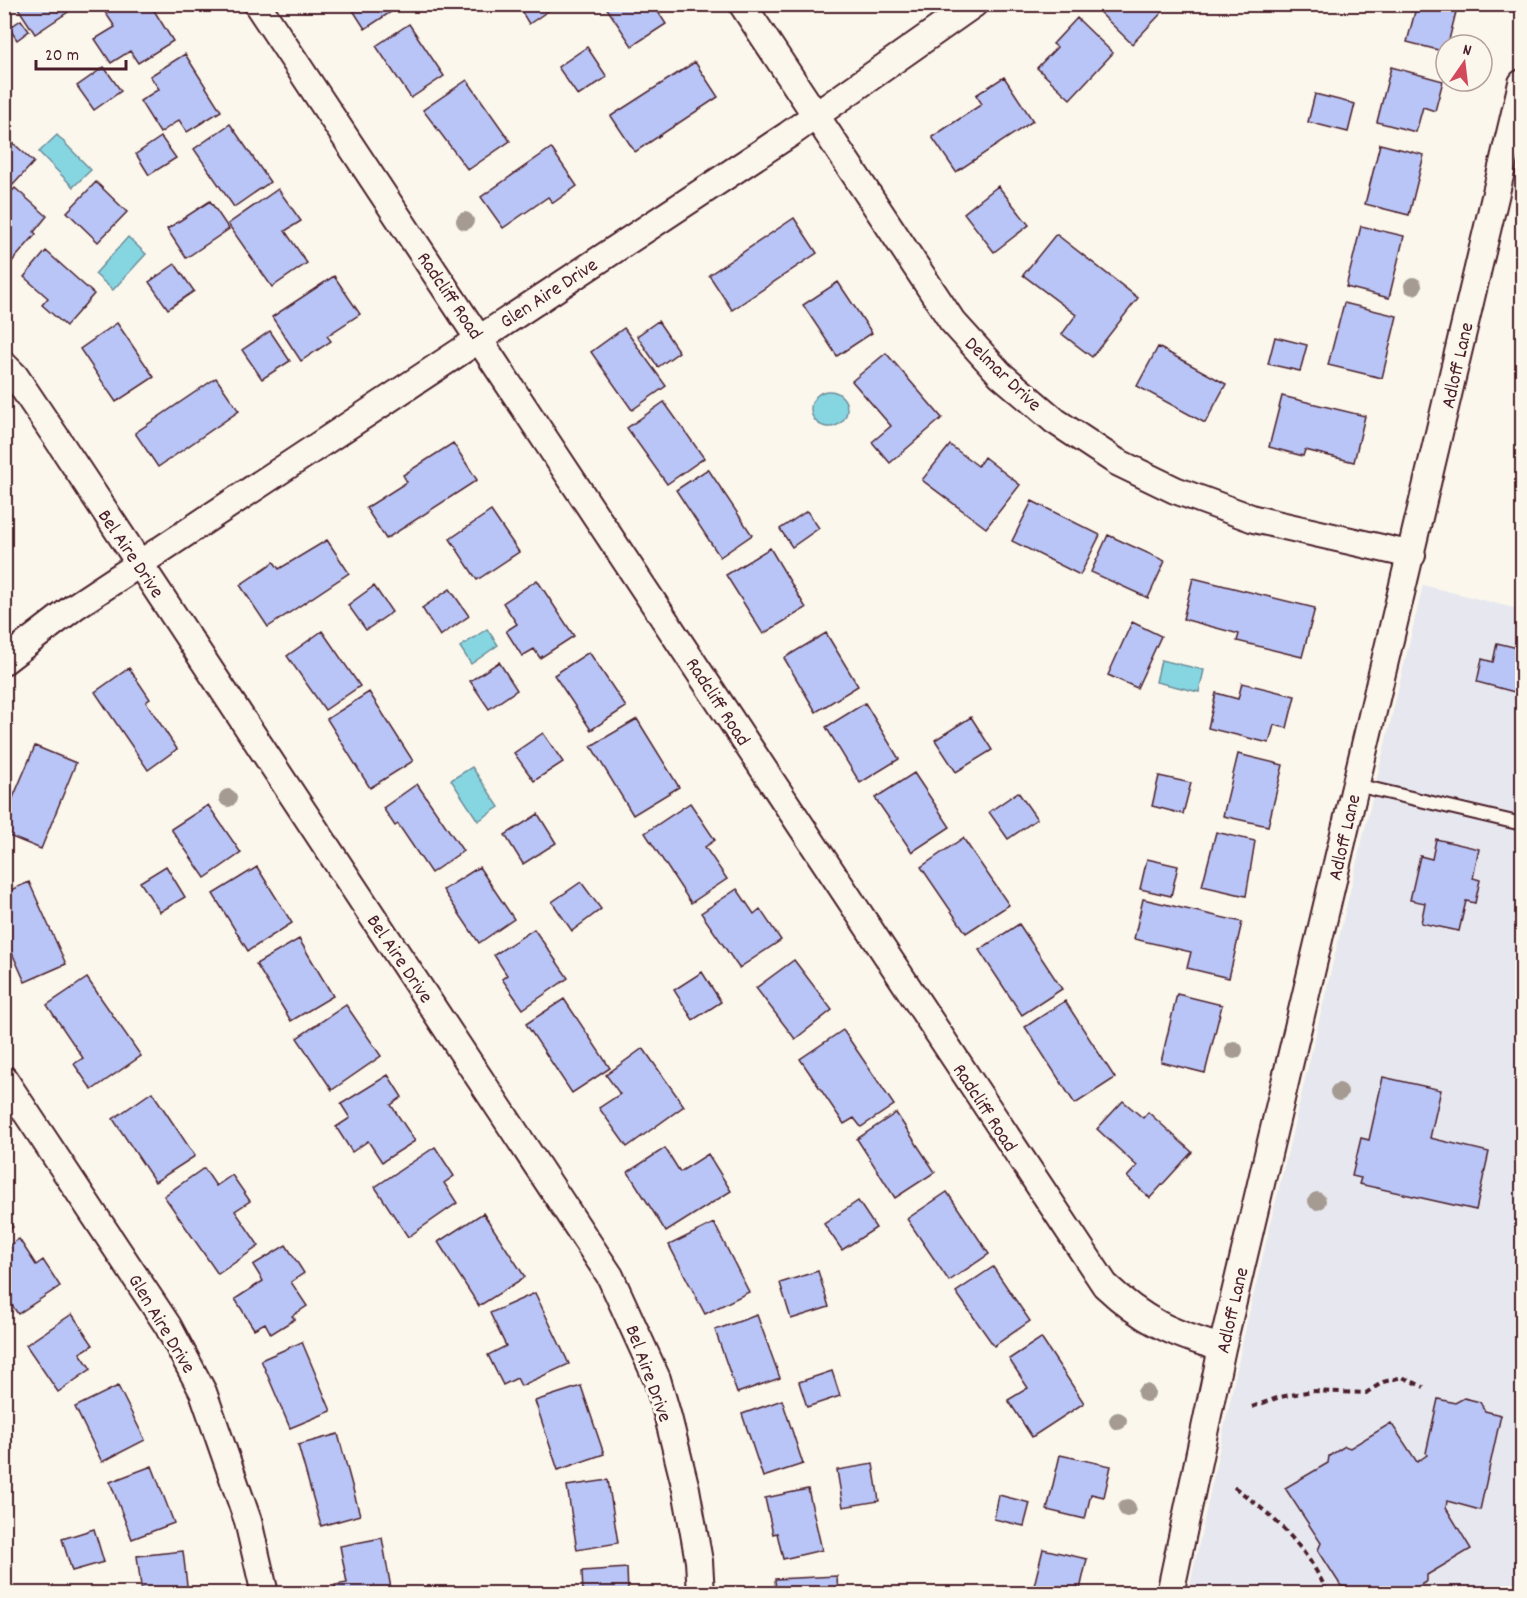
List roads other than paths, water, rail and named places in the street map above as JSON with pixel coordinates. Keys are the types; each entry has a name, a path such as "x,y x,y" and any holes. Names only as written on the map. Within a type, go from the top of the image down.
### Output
{"street":[{"name":"Radcliff Road","path":"257,4 480,337 1105,1285 1130,1309 1167,1330 1222,1348"},
{"name":"Delmar Drive","path":"742,4 952,321 1000,374 1055,421 1118,462 1175,490 1254,519 1412,555"},
{"name":"Glen Aire Drive","path":"4,661 45,627 816,116 974,4"},
{"name":"Adloff Lane","path":"1170,1593 1222,1348 1412,555 1522,83"},
{"name":"Bel Aire Drive","path":"4,365 15,376 58,440 550,1180 610,1276 657,1379 668,1417 686,1489 699,1561 701,1593"},
{"name":"Glen Aire Drive","path":"4,1079 168,1326 204,1392 248,1521 265,1593"}],"lane":[{"path":"1356,785 1522,824"}],"water":[{"path":"57,135 91,170 73,187 39,152"},
{"path":"128,237 146,254 113,290 95,274"},
{"path":"829,391 842,396 847,409 842,422 829,427 816,422 811,409 816,396"},
{"path":"487,629 498,645 471,664 460,647"},
{"path":"1161,660 1204,670 1199,692 1156,682"},
{"path":"472,767 499,807 478,821 451,780"}]}
